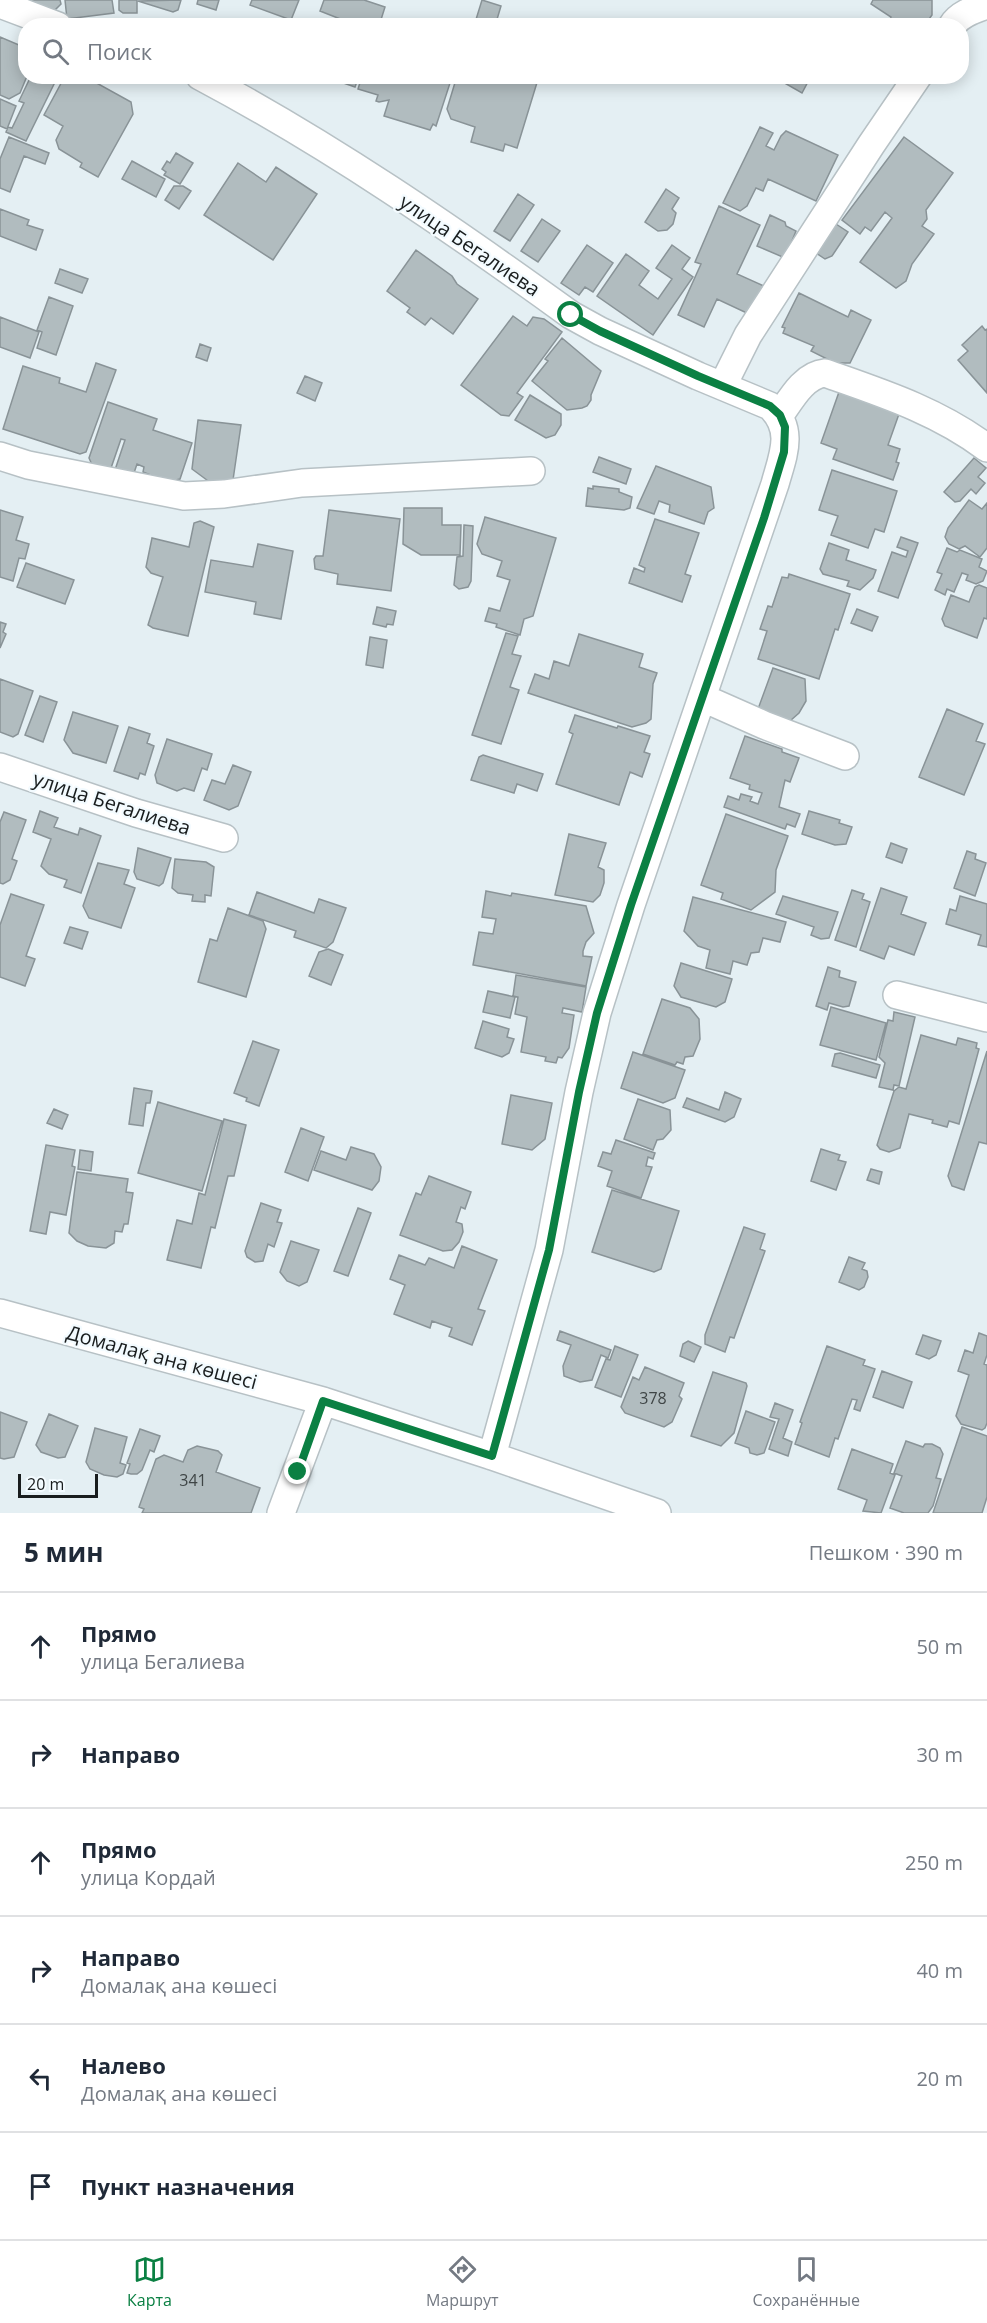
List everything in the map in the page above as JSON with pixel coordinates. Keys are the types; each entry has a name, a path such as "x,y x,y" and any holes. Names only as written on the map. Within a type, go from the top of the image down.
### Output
{"street":[{"path":"0,4 37,18"},
{"name":"улица Бегалиева","path":"215,84 259,107 361,171 571,315 600,331 698,376 770,406 782,421"},
{"path":"723,385 748,335 913,84"},
{"path":"492,1456 549,1250 579,1092 597,1013 631,905 764,518 784,452 782,421 796,391 816,374 825,373 896,398 930,413 987,448"},
{"path":"0,456 28,465 184,496 224,495 302,483 531,471"},
{"path":"703,698 764,725 845,756"},
{"name":"улица Бегалиева","path":"0,767 136,813 224,838"},
{"path":"897,995 987,1018"},
{"name":"Домалақ ана көшесі","path":"0,1313 323,1401 492,1456 625,1508 657,1513"},
{"path":"281,1513 323,1401"}],"building":[{"path":"27,0 60,0 61,4 55,10 44,9"},
{"path":"65,0 112,0 114,13 67,18"},
{"path":"119,0 137,0 137,13 123,13 119,10"},
{"path":"181,0 178,10 173,12 138,1"},
{"path":"198,0 219,0 216,10 197,4"},
{"path":"252,0 299,0 292,18 286,18 250,5"},
{"path":"324,0 364,0 385,7 382,18 338,18 320,11"},
{"path":"482,0 501,6 497,18 476,18"},
{"path":"873,0 932,0 932,15 930,18 890,18 871,4"},
{"path":"0,37 18,45 18,84 24,84 20,93 9,99 0,95"},
{"path":"27,84 54,84 26,141 6,132 8,127 12,128 24,103 19,101"},
{"path":"61,84 98,84 131,102 133,114 98,177 80,167 82,163 59,149 56,140 63,126 44,115"},
{"path":"360,84 450,84 436,126 433,124 430,130 384,116 389,100 376,101 378,95 358,89"},
{"path":"455,84 537,84 517,148 505,144 503,151 471,142 475,127 451,119 447,109"},
{"path":"786,84 807,84 802,93"},
{"path":"0,99 16,106 7,129 0,126"},
{"path":"760,127 773,133 766,146 774,150 786,131 838,155 816,201 768,179 763,191 756,188 747,206 740,211 723,203"},
{"path":"9,137 49,153 45,164 24,156 10,192 0,188 0,159"},
{"path":"904,137 953,173 926,210 927,219 922,226 934,234 912,264 906,281 896,288 860,262 892,218 885,212 871,231 865,227 860,234 842,220"},
{"path":"176,153 193,163 180,184 164,175 166,172 162,169 167,161 170,163"},
{"path":"132,161 165,179 156,197 122,179"},
{"path":"238,163 266,182 276,167 317,194 273,260 204,215"},
{"path":"174,186 183,186 191,191 179,209 165,200"},
{"path":"666,189 679,198 672,209 676,213 673,224 667,230 658,231 645,222"},
{"path":"518,194 534,205 510,241 494,231"},
{"path":"719,206 760,225 737,274 764,286 751,315 717,299 704,327 678,315 701,264 695,262"},
{"path":"0,209 29,220 27,225 43,230 36,250 0,236"},
{"path":"770,215 785,222 786,226 796,231 785,258 757,246"},
{"path":"542,219 560,231 538,262 521,251"},
{"path":"836,224 848,232 832,256 825,259 816,253"},
{"path":"587,245 613,263 593,292 585,287 579,295 561,283"},
{"path":"672,245 690,258 682,269 693,277 653,335 597,296 626,254 649,271 639,285 658,299 672,279 656,268"},
{"path":"416,250 452,276 457,284 478,299 453,334 431,318 425,325 407,312 410,308 387,291"},
{"path":"60,269 88,279 82,293 55,283"},
{"path":"799,293 848,317 851,310 871,320 850,363 835,363 811,351 814,346 783,333 785,328 782,327"},
{"path":"49,297 73,306 56,355 37,348 42,332 37,330"},
{"path":"513,316 527,326 533,317 544,319 562,332 517,393 523,397 509,416 501,415 461,385"},
{"path":"0,317 39,332 30,358 0,347"},
{"path":"982,326 985,330 987,329 987,393 958,360 968,351 962,345"},
{"path":"562,338 601,371 591,400 587,406 582,408 567,410 532,381 548,361 545,359"},
{"path":"200,344 211,348 207,361 196,357"},
{"path":"96,363 116,370 86,452 80,454 3,429 23,366 60,378 59,383 86,392"},
{"path":"305,376 322,383 315,401 297,393"},
{"path":"839,392 899,414 888,445 900,449 896,462 899,463 893,480 833,459 837,449 821,443"},
{"path":"530,395 561,414 561,425 555,435 546,438 515,420"},
{"path":"108,402 157,419 153,430 192,443 180,479 168,482 143,472 144,467 137,464 134,473 115,470 125,440 121,439 111,468 102,470 93,467 89,458"},
{"path":"198,420 241,425 233,480 215,486 192,469"},
{"path":"599,457 631,469 626,484 593,472"},
{"path":"974,458 986,468 978,477 985,483 976,494 971,489 960,501 955,502 944,492"},
{"path":"656,466 711,487 714,508 708,512 704,524 669,512 670,505 659,501 654,514 637,508"},
{"path":"832,470 897,491 884,532 875,529 868,548 831,535 838,516 819,510"},
{"path":"593,486 619,489 619,492 632,497 630,508 624,510 586,506 588,488 593,489"},
{"path":"969,500 982,509 987,503 987,548 980,557 965,546 959,549 949,544 945,537 948,528"},
{"path":"404,508 442,508 442,525 461,525 460,555 421,555 403,544"},
{"path":"0,510 23,517 16,540 29,544 25,559 19,558 13,581 0,577"},
{"path":"329,510 400,519 391,591 337,584 338,574 315,569 314,559 316,556 323,556"},
{"path":"485,517 556,538 533,616 524,619 520,635 485,621 489,608 500,611 510,580 497,576 502,561 482,554 477,544"},
{"path":"655,519 699,533 685,574 691,576 682,602 629,583 634,568 644,572 645,568 639,565"},
{"path":"200,521 214,527 188,636 153,628 148,625 163,577 151,573 146,567 152,538 189,547 194,523"},
{"path":"464,525 473,526 471,581 468,587 459,589 454,585 457,557 463,556"},
{"path":"901,537 918,543 898,598 878,591 892,552 906,557 908,551 897,547"},
{"path":"829,543 849,550 846,560 876,570 873,578 860,590 847,586 849,581 823,574 820,569"},
{"path":"258,544 293,551 281,619 254,614 256,602 205,592 211,560 253,567"},
{"path":"947,548 957,552 960,550 982,559 979,567 987,571 983,581 976,584 966,580 968,575 962,573 954,592 947,589 945,595 935,590 942,574 937,572"},
{"path":"26,563 74,580 65,604 17,587"},
{"path":"789,574 850,594 838,630 835,629 819,679 758,659 767,631 760,629 768,606 772,607 782,577 788,578"},
{"path":"979,585 987,588 987,619 984,618 977,638 945,626 942,619 951,595 969,602 975,587"},
{"path":"377,607 396,611 393,625 387,624 386,627 373,624"},
{"path":"857,609 878,617 872,631 851,623"},
{"path":"0,622 6,624 3,632 6,634 0,648"},
{"path":"506,633 518,636 512,654 521,656 510,687 519,690 501,744 472,735"},
{"path":"579,634 643,654 639,667 657,673 653,684 651,719 646,723 632,727 528,693 535,674 549,679 554,661 569,666"},
{"path":"370,637 387,640 383,668 366,665"},
{"path":"773,668 805,679 806,701 799,713 790,721 758,709"},
{"path":"0,679 33,691 18,734 13,737 0,732"},
{"path":"40,696 57,702 43,742 25,735"},
{"path":"947,709 983,724 976,741 985,744 964,795 919,777"},
{"path":"73,712 118,726 106,763 73,753 64,740"},
{"path":"575,715 650,736 644,752 650,754 642,777 630,772 619,805 556,784 573,734 569,732"},
{"path":"129,727 150,734 147,743 154,746 145,775 140,773 138,779 114,771"},
{"path":"745,736 782,749 782,752 799,758 790,782 785,780 779,807 800,814 795,827 787,824 785,829 724,807 728,796 739,800 741,794 752,797 750,801 758,804 762,793 749,789 750,785 730,778"},
{"path":"167,739 212,754 207,770 202,768 194,791 184,788 177,791 157,783 155,775"},
{"path":"483,755 543,774 537,791 517,784 514,793 471,780 479,757"},
{"path":"233,765 251,772 238,806 229,810 204,800 212,780 225,784"},
{"path":"40,811 58,818 54,827 78,835 80,828 101,836 81,893 64,887 67,880 49,874 41,866 51,839 33,832"},
{"path":"809,811 840,820 839,823 852,827 846,844 835,845 802,834"},
{"path":"4,812 26,820 12,859 17,861 10,880 3,884 0,883 0,822"},
{"path":"726,814 788,836 776,870 775,892 751,910 721,899 723,893 701,885"},
{"path":"569,834 606,843 598,867 604,870 604,883 600,895 593,902 555,895"},
{"path":"891,843 907,849 902,863 886,857"},
{"path":"138,848 171,858 163,883 159,886 137,879 134,872"},
{"path":"967,851 976,854 975,859 986,863 975,896 954,888"},
{"path":"175,859 206,862 214,867 211,896 205,895 205,902 192,901 193,895 178,893 172,888"},
{"path":"98,863 129,870 124,884 135,888 121,928 89,918 83,906"},
{"path":"881,888 907,897 901,914 926,923 914,955 889,946 884,959 860,950"},
{"path":"852,890 864,894 862,899 870,902 856,947 835,940"},
{"path":"486,891 511,896 512,893 586,906 594,933 586,942 583,951 583,956 592,957 586,986 473,965 479,932 493,934 496,919 482,917"},
{"path":"257,892 314,913 319,899 346,908 333,942 326,948 294,937 296,931 249,915"},
{"path":"11,894 44,905 26,956 35,959 25,986 0,977 0,925"},
{"path":"783,896 838,912 829,938 821,939 811,935 814,927 776,914"},
{"path":"960,896 987,904 987,947 978,945 981,935 946,924 950,909 956,911"},
{"path":"693,897 786,922 780,942 763,938 759,952 751,953 747,965 733,961 730,974 706,968 710,950 698,946 684,931"},
{"path":"228,908 263,921 266,929 246,997 198,982 210,939 217,941"},
{"path":"70,927 88,932 82,949 64,943"},
{"path":"328,949 343,955 331,985 309,976 319,952"},
{"path":"681,963 732,979 725,1002 716,1007 681,997 674,986"},
{"path":"828,967 840,971 839,977 856,982 849,1006 843,1007 829,1003 827,1010 816,1006"},
{"path":"516,975 586,987 582,1012 563,1008 562,1013 574,1015 569,1048 562,1058 558,1057 556,1063 545,1061 546,1057 521,1052 527,1017 515,1014 518,997 513,996"},
{"path":"488,991 515,997 510,1018 483,1012"},
{"path":"662,999 690,1008 699,1019 700,1039 693,1056 685,1057 683,1064 677,1062 675,1065 643,1054"},
{"path":"831,1007 886,1023 876,1060 820,1045"},
{"path":"894,1012 915,1017 899,1086 894,1085 893,1090 879,1087 885,1063 879,1057 888,1020 893,1021"},
{"path":"483,1021 509,1029 507,1037 514,1039 509,1053 502,1057 475,1048"},
{"path":"921,1035 956,1045 958,1038 977,1043 976,1048 979,1049 959,1124 949,1121 947,1127 932,1123 933,1120 909,1114 900,1148 889,1152 880,1149 877,1145 894,1091 899,1087 906,1089"},
{"path":"253,1041 279,1050 259,1106 234,1093"},
{"path":"987,1051 987,1144 979,1142 964,1190 952,1186 948,1176"},
{"path":"633,1052 685,1070 675,1098 663,1103 621,1088"},
{"path":"840,1053 880,1065 876,1078 832,1066 835,1054"},
{"path":"134,1088 152,1091 150,1103 146,1103 143,1126 129,1124"},
{"path":"725,1092 741,1099 734,1117 725,1122 683,1107 687,1098 719,1110"},
{"path":"511,1095 552,1103 545,1139 532,1150 502,1144"},
{"path":"638,1099 670,1110 671,1130 663,1139 657,1140 653,1150 624,1139"},
{"path":"158,1102 222,1121 202,1191 138,1173"},
{"path":"54,1109 68,1115 62,1129 47,1123"},
{"path":"224,1119 246,1125 234,1176 228,1176 215,1228 211,1227 201,1268 167,1260 177,1220 192,1224 199,1193 205,1195"},
{"path":"301,1128 324,1137 308,1181 285,1172"},
{"path":"616,1140 655,1153 653,1159 648,1157 646,1166 652,1167 641,1198 607,1186 612,1171 598,1166 603,1152 611,1154"},
{"path":"46,1145 75,1150 72,1166 75,1167 66,1215 50,1212 46,1234 30,1231"},
{"path":"351,1147 374,1154 381,1167 379,1181 372,1190 314,1170 321,1151 346,1160"},
{"path":"821,1149 840,1155 838,1160 846,1162 836,1190 811,1181"},
{"path":"80,1150 93,1152 91,1171 78,1169"},
{"path":"871,1169 882,1172 879,1184 867,1180"},
{"path":"77,1172 128,1179 126,1192 133,1193 128,1224 124,1224 122,1232 115,1231 114,1243 106,1248 88,1246 77,1241 69,1233"},
{"path":"429,1176 471,1192 465,1209 461,1207 456,1222 462,1224 463,1232 459,1242 452,1250 443,1251 400,1235 416,1193 421,1195"},
{"path":"612,1190 679,1211 661,1269 654,1272 592,1252"},
{"path":"261,1203 281,1210 277,1222 282,1223 274,1247 268,1244 263,1261 255,1262 247,1257 245,1251"},
{"path":"358,1208 371,1213 348,1276 334,1271"},
{"path":"744,1227 765,1234 760,1249 765,1251 734,1338 730,1337 725,1352 705,1344 705,1335"},
{"path":"291,1241 319,1250 307,1282 299,1286 287,1281 280,1272"},
{"path":"462,1246 497,1260 478,1309 485,1311 472,1345 449,1336 452,1328 432,1321 430,1328 394,1314 405,1285 390,1279 399,1255 425,1265 429,1258 454,1268"},
{"path":"849,1257 865,1263 862,1269 867,1271 868,1277 864,1287 859,1290 839,1282"},
{"path":"560,1331 611,1350 608,1358 601,1355 592,1380 580,1382 564,1376 563,1366 571,1345 557,1340"},
{"path":"979,1333 987,1336 987,1355 984,1364 987,1365 987,1423 982,1430 961,1424 956,1416 969,1375 958,1371 965,1350 973,1353"},
{"path":"923,1335 941,1341 936,1355 929,1359 916,1354"},
{"path":"688,1341 701,1347 694,1362 680,1356 683,1344"},
{"path":"615,1346 638,1355 621,1397 595,1387 606,1359 610,1360"},
{"path":"827,1346 865,1360 863,1365 875,1369 860,1411 854,1409 857,1400 852,1399 829,1457 795,1444 802,1423 800,1422"},
{"path":"645,1367 684,1383 679,1396 682,1399 672,1422 664,1427 625,1413 621,1407 633,1377 639,1380"},
{"path":"882,1371 912,1382 903,1408 873,1397"},
{"path":"713,1372 746,1383 747,1386 734,1433 721,1446 691,1436"},
{"path":"775,1403 793,1410 783,1438 792,1442 788,1456 769,1449 779,1419 770,1417"},
{"path":"746,1411 775,1422 764,1453 757,1455 750,1453 749,1448 735,1443"},
{"path":"0,1412 27,1422 14,1457 4,1459 0,1458"},
{"path":"49,1414 78,1426 65,1457 58,1458 41,1452 36,1445"},
{"path":"962,1427 987,1436 987,1497 982,1513 933,1513"},
{"path":"95,1428 127,1437 120,1463 126,1465 123,1474 117,1477 90,1469 86,1462"},
{"path":"140,1429 160,1436 154,1452 150,1450 142,1470 137,1474 131,1474 127,1473 130,1464 127,1463"},
{"path":"906,1441 923,1447 925,1444 932,1444 940,1448 943,1454 936,1478 941,1479 933,1506 928,1513 904,1513 890,1508 902,1476 894,1473"},
{"path":"197,1446 218,1451 222,1455 216,1472 260,1488 251,1513 142,1513 144,1509 139,1507 156,1459 164,1455 183,1462 188,1450"},
{"path":"852,1449 893,1464 890,1473 895,1475 881,1513 863,1511 867,1500 838,1489"}],"route":[{"path":"298,1472 323,1401 492,1456 549,1250 579,1092 597,1013 631,905 764,518 784,452 785,427 780,415 770,406 698,376 600,331 571,315"}]}
